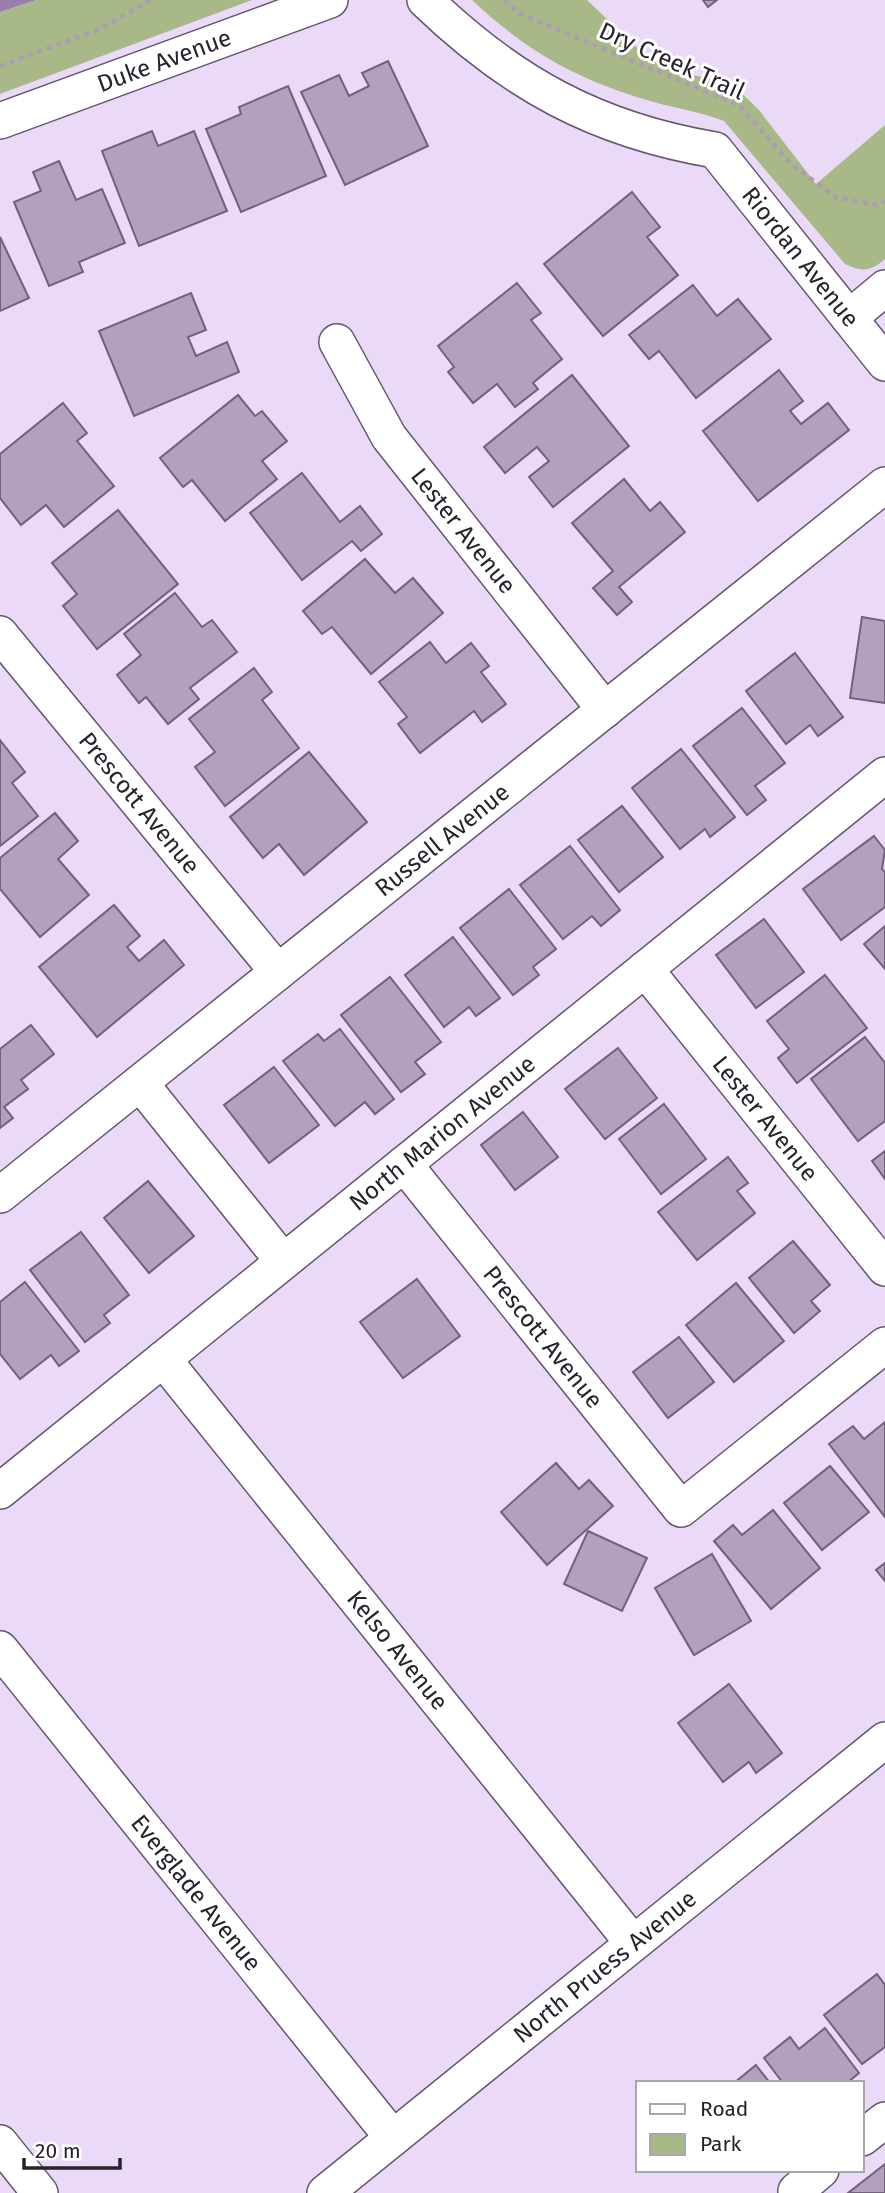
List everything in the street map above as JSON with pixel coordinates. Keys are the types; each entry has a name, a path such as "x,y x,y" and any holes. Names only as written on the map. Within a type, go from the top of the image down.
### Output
{"street":[{"name":"Duke Avenue","path":"0,121 330,0"},
{"name":"Riordan Avenue","path":"425,0 462,36 517,77 580,111 637,134 715,150 884,359"},
{"path":"849,318 885,288"},
{"name":"Lester Avenue","path":"337,342 389,437 605,710"},
{"name":"Russell Avenue","path":"0,1195 885,485"},
{"name":"Prescott Avenue","path":"0,634 278,972"},
{"name":"North Marion Avenue","path":"0,1491 885,775"},
{"name":"Lester Avenue","path":"645,969 885,1268"},
{"path":"140,1083 283,1261"},
{"name":"Prescott Avenue","path":"404,1164 681,1510 885,1345"},
{"name":"Kelso Avenue","path":"163,1359 633,1943"},
{"name":"Everglade Avenue","path":"0,1649 393,2138"},
{"name":"North Pruess Avenue","path":"325,2193 885,1740"},
{"path":"864,2136 885,2120"},
{"path":"0,2143 40,2193"}],"path":[{"path":"0,66 102,28 151,0"},
{"name":"Dry Creek Trail","path":"504,0 522,15 739,105 791,164 835,197 876,205 885,201"}],"green space":[{"path":"36,0 252,0 0,94 0,12"},
{"path":"472,0 587,0 646,56 686,74 730,82 759,110 816,184 885,125 885,259 866,269 845,264 724,121 630,95 557,64 514,36"}],"shaded area":[{"path":"0,0 36,0 0,12"}],"building":[{"path":"703,0 717,0 708,7"},
{"path":"388,61 428,146 345,185 301,92 339,75 349,96 369,86 362,73"},
{"path":"288,86 326,176 241,212 206,129 241,114 239,107"},
{"path":"152,131 158,146 194,131 227,211 139,246 102,151"},
{"path":"59,161 76,200 102,189 125,243 79,262 83,272 49,286 14,202 41,191 33,172"},
{"path":"632,192 660,227 647,237 678,275 603,336 544,264"},
{"path":"0,237 29,298 0,311"},
{"path":"517,283 541,313 531,320 562,359 533,383 538,389 515,407 497,384 473,403 448,372 454,367 438,346"},
{"path":"693,285 717,316 738,299 771,339 696,398 659,351 649,359 629,335"},
{"path":"191,293 206,330 188,337 196,356 227,342 239,372 134,416 99,331"},
{"path":"779,370 803,401 790,411 801,424 828,403 849,430 758,501 703,431"},
{"path":"572,375 629,446 553,507 529,477 549,461 537,447 505,473 484,447"},
{"path":"238,395 255,416 262,411 287,441 262,461 277,479 225,521 192,480 183,487 160,458"},
{"path":"63,403 87,433 77,441 114,486 64,527 46,505 21,525 0,498 0,454"},
{"path":"302,473 340,522 360,506 382,534 361,551 352,541 302,580 250,513"},
{"path":"624,479 650,511 660,502 685,532 619,587 632,602 617,615 593,588 613,571 572,523"},
{"path":"118,510 178,584 97,649 63,606 77,594 52,563"},
{"path":"365,559 395,593 413,578 443,613 371,674 332,627 322,634 303,611"},
{"path":"175,593 202,627 212,620 237,652 190,688 199,699 168,724 146,697 139,703 117,675 141,655 124,634"},
{"path":"862,617 885,621 885,703 850,698"},
{"path":"430,642 446,663 471,643 489,666 481,672 506,704 482,722 474,711 420,753 398,724 407,717 379,682"},
{"path":"795,653 843,717 818,736 810,725 786,744 746,691"},
{"path":"254,668 272,692 262,700 299,748 225,806 195,767 215,752 189,719"},
{"path":"742,708 785,763 755,786 766,800 747,815 693,746"},
{"path":"0,740 25,772 12,783 38,816 0,846"},
{"path":"681,749 735,817 710,837 705,829 680,849 632,788"},
{"path":"309,752 367,822 304,875 279,844 263,858 230,817"},
{"path":"622,806 663,857 619,892 578,840"},
{"path":"55,813 78,841 58,859 89,895 40,937 0,889 0,858"},
{"path":"874,836 885,850 882,869 885,872 885,907 841,940 803,889"},
{"path":"570,846 620,910 601,926 592,916 563,939 520,885"},
{"path":"509,889 556,949 533,967 539,975 513,995 460,928"},
{"path":"114,905 140,936 127,947 139,961 164,940 184,965 97,1037 39,967"},
{"path":"764,919 804,972 756,1008 716,955"},
{"path":"885,926 885,969 864,944"},
{"path":"453,937 500,998 476,1016 469,1007 444,1027 405,975"},
{"path":"825,975 867,1028 797,1083 778,1058 789,1049 767,1021"},
{"path":"390,977 441,1042 415,1062 425,1074 401,1092 341,1015"},
{"path":"31,1025 54,1054 21,1080 28,1089 4,1107 13,1118 0,1128 0,1049"},
{"path":"340,1029 394,1099 375,1114 365,1102 335,1126 283,1061 318,1034 324,1041"},
{"path":"865,1037 885,1063 885,1121 858,1141 811,1079"},
{"path":"618,1048 657,1098 605,1139 565,1089"},
{"path":"274,1067 319,1125 269,1163 224,1105"},
{"path":"664,1104 706,1159 661,1194 619,1139"},
{"path":"523,1112 558,1157 515,1190 481,1145"},
{"path":"885,1151 885,1179 872,1161"},
{"path":"728,1157 748,1183 737,1191 755,1213 697,1260 658,1212"},
{"path":"148,1181 194,1236 149,1273 104,1218"},
{"path":"81,1232 129,1295 104,1315 110,1323 85,1342 30,1270"},
{"path":"793,1241 830,1285 811,1301 820,1311 794,1333 749,1278"},
{"path":"417,1279 460,1336 403,1378 360,1322"},
{"path":"25,1282 79,1351 59,1366 51,1355 20,1379 0,1354 0,1302"},
{"path":"736,1283 784,1341 734,1382 686,1325"},
{"path":"679,1337 714,1382 668,1418 633,1372"},
{"path":"885,1422 885,1517 829,1444 853,1426 864,1439"},
{"path":"556,1463 579,1489 589,1480 613,1506 547,1565 501,1512"},
{"path":"830,1466 869,1512 822,1550 784,1503"},
{"path":"773,1510 820,1568 771,1609 714,1541 733,1525 742,1535"},
{"path":"588,1531 647,1558 622,1611 564,1584"},
{"path":"712,1554 751,1621 694,1655 655,1588"},
{"path":"885,1563 885,1581 876,1570"},
{"path":"729,1684 782,1753 756,1773 749,1762 723,1782 678,1723"},
{"path":"877,1974 885,1985 885,2047 862,2064 824,2015"},
{"path":"825,2028 859,2073 849,2081 781,2081 764,2058 790,2037 799,2049"},
{"path":"756,2065 768,2081 736,2081"},
{"path":"885,2164 885,2193 848,2193"}]}
